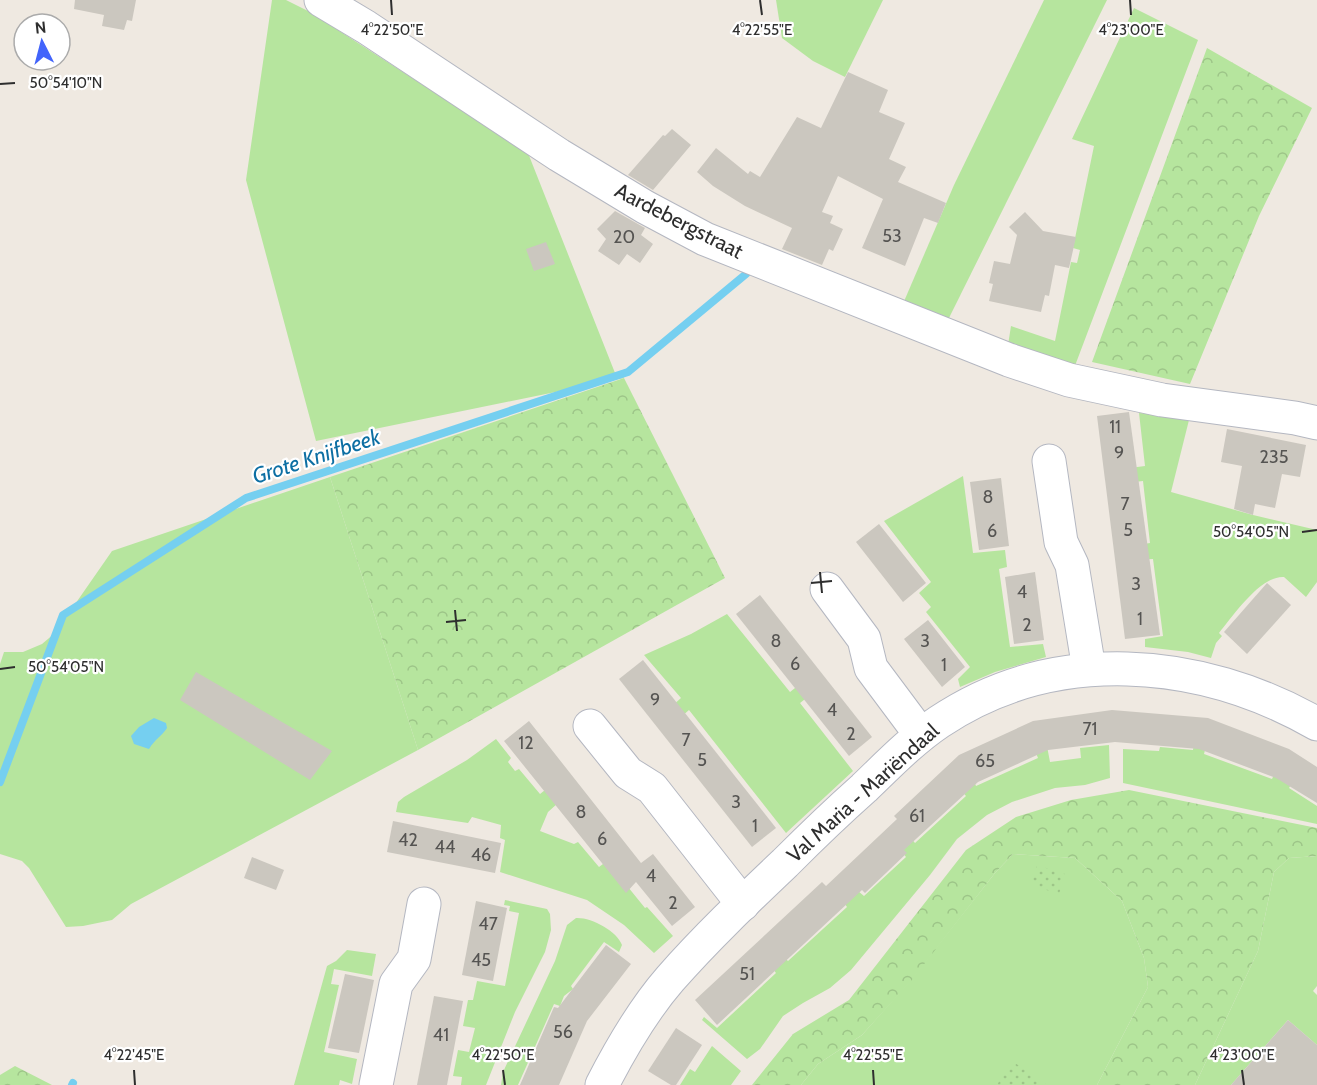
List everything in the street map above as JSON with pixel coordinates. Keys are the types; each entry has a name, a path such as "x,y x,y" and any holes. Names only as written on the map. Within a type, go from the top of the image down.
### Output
{"street":[{"name":"Aardebergstraat","path":"321,0 375,33 559,155 634,201 705,239 1009,360 1069,380 1162,400 1317,423"},
{"path":"1049,461 1061,542 1072,565 1089,669"},
{"path":"827,589 864,639 871,668 921,735"},
{"name":"Val Maria - Mariëndaal","path":"602,1085 634,1029 663,987 743,904 921,735 981,699 1031,681 1089,669 1148,669 1251,693 1317,724"},
{"path":"590,726 628,773 652,788 743,904"},
{"path":"376,1085 396,984 414,959 424,904"}],"green space":[{"path":"272,0 286,0 310,12 528,153 617,378 622,375 624,378 316,441 246,180"},
{"path":"776,0 883,0 845,77 813,61 782,38"},
{"path":"1044,0 1107,0 947,322 902,306 954,185"},
{"path":"1134,8 1198,40 1073,371 1008,345 1011,326 1055,341 1071,262 1077,263 1080,250 1073,248 1094,146 1072,139"},
{"path":"1207,48 1312,108 1259,216 1190,384 1092,362"},
{"path":"624,378 725,578 418,750 330,477"},
{"path":"1139,413 1190,416 1171,492 1317,530 1317,582 1306,597 1284,577 1275,578 1266,583 1248,598 1219,633 1222,636 1216,643 1211,658 1188,652 1145,647 1145,639 1163,636 1153,559 1134,560 1132,546 1150,543 1143,481 1125,483 1122,469 1145,466"},
{"path":"963,476 973,553 1005,550 1007,567 999,569 1010,647 1043,644 1046,657 995,672 960,687 958,679 970,667 926,612 931,607 919,593 931,582 884,521"},
{"path":"330,477 418,750 131,904 112,920 66,927 29,868 22,861 0,854 0,664 4,652 23,652 42,644 55,633 112,551"},
{"path":"727,614 790,692 805,680 814,692 800,703 853,771 786,833 689,710 681,717 672,706 681,698 644,655 691,634"},
{"path":"1195,735 1208,738 1204,754 1272,779 1279,764 1297,775 1289,788 1317,806 1317,824 1123,783 1123,749 1159,751 1160,747 1193,750"},
{"path":"496,739 511,758 508,762 515,771 519,769 540,794 555,782 567,795 548,812 540,831 574,844 578,842 599,867 615,855 628,887 673,936 654,953 624,925 587,900 500,872 505,840 500,838 501,825 472,817 468,823 396,812 398,802 404,797 467,760"},
{"path":"1046,741 1050,762 1081,758 1080,748 1109,745 1110,778 1085,785 1055,788 1012,802 987,815 957,839 851,970 830,988 783,1016 760,1049 747,1059 702,1020 704,1017 717,1028 776,973 766,960 776,950 788,961 847,907 839,895 852,886 864,896 906,857 898,847 909,836 915,843 966,796 953,781 969,770 976,786 1038,758 1032,743"},
{"path":"1129,790 1317,828 1317,856 1289,858 1274,872 1258,951 1195,1085 1097,1085 1148,987 1144,958 1122,901 1075,858 1013,854 995,873 911,981 862,1035 818,1064 801,1085 752,1085 793,1034 849,1000 966,850 1016,817 1071,800"},
{"path":"1013,854 1075,858 1122,901 1144,958 1148,987 1097,1085 801,1085 818,1064 862,1035 910,981 995,873"},
{"path":"1317,856 1317,986 1313,991 1317,995 1317,1045 1288,1020 1231,1085 1195,1085 1258,951 1274,872 1289,858"},
{"path":"1037,865 1065,874 1059,894 1031,885"},
{"path":"505,900 547,909 550,914 551,930 545,952 515,1012 486,1085 461,1085 462,1077 453,1076 458,1050 469,1052 475,1028 463,1026 468,1000 473,1000 477,981 505,986 519,913 509,911 510,906 504,905"},
{"path":"576,918 589,920 609,930 622,945 619,952 604,942 571,986 573,989 564,996 560,1006 554,1004 518,1085 501,1085 503,1072 555,961 567,925"},
{"path":"347,950 376,954 372,976 334,969 331,984 339,985 324,1052 357,1059 352,1084 340,1080 339,1085 294,1085 327,966"},
{"path":"712,1046 741,1071 731,1085 680,1085 690,1069 695,1072"},
{"path":"1012,1061 1046,1084 997,1085"},
{"path":"15,1066 52,1085 0,1085 0,1075"}],"water":[{"path":"154,718 166,723 165,731 149,749 134,744 131,736 139,727"}],"building":[{"path":"75,0 136,0 132,21 127,20 124,30 102,26 104,15 74,9"},
{"path":"848,72 888,90 879,112 905,123 889,159 906,167 898,182 946,203 938,223 924,218 905,266 862,248 883,199 838,176 822,212 833,216 830,223 843,229 833,251 829,249 822,265 782,249 792,228 745,206 713,186 697,172 716,148 748,174 750,171 760,177 797,117 821,128"},
{"path":"672,129 691,145 653,190 628,175 663,135 665,136"},
{"path":"615,211 645,228 641,235 653,244 640,263 627,254 619,265 598,251 606,239 597,229"},
{"path":"1025,212 1043,231 1076,237 1069,268 1055,265 1049,296 1045,295 1041,312 989,301 993,284 989,283 994,261 1010,264 1017,235 1009,227"},
{"path":"546,242 555,264 534,271 526,249"},
{"path":"1129,412 1160,635 1125,639 1097,416"},
{"path":"1227,429 1306,445 1300,477 1282,474 1275,508 1255,504 1253,515 1234,509 1242,466 1221,462"},
{"path":"1001,478 1009,546 979,550 970,482"},
{"path":"879,524 926,583 903,602 856,542"},
{"path":"1035,572 1044,640 1014,644 1005,577"},
{"path":"1267,583 1291,605 1247,654 1224,632"},
{"path":"760,595 872,737 849,756 736,614"},
{"path":"928,620 965,667 942,687 904,639"},
{"path":"643,660 776,828 752,847 619,679"},
{"path":"196,672 332,751 310,780 180,700"},
{"path":"1112,710 1208,718 1289,749 1317,767 1317,803 1276,778 1199,749 1115,742 1048,750 978,782 904,850 907,853 865,893 862,890 717,1025 695,1000 822,882 826,886 897,819 894,816 959,755 1033,721"},
{"path":"529,721 641,863 653,854 695,907 672,926 636,882 626,893 504,741"},
{"path":"393,821 501,843 495,873 387,852"},
{"path":"252,857 284,870 276,890 244,878"},
{"path":"476,901 507,908 493,981 462,975"},
{"path":"606,945 631,964 587,1021 559,1085 520,1085 554,1007 558,1008"},
{"path":"345,974 374,980 359,1053 328,1048"},
{"path":"434,996 463,1001 447,1085 417,1085"},
{"path":"1288,1020 1317,1045 1317,1085 1231,1085"},
{"path":"676,1028 702,1045 676,1085 671,1085 648,1071"}],"waterway":[{"name":"Grote Knijfbeek","path":"0,782 63,615 246,498 628,372 746,274"}]}
